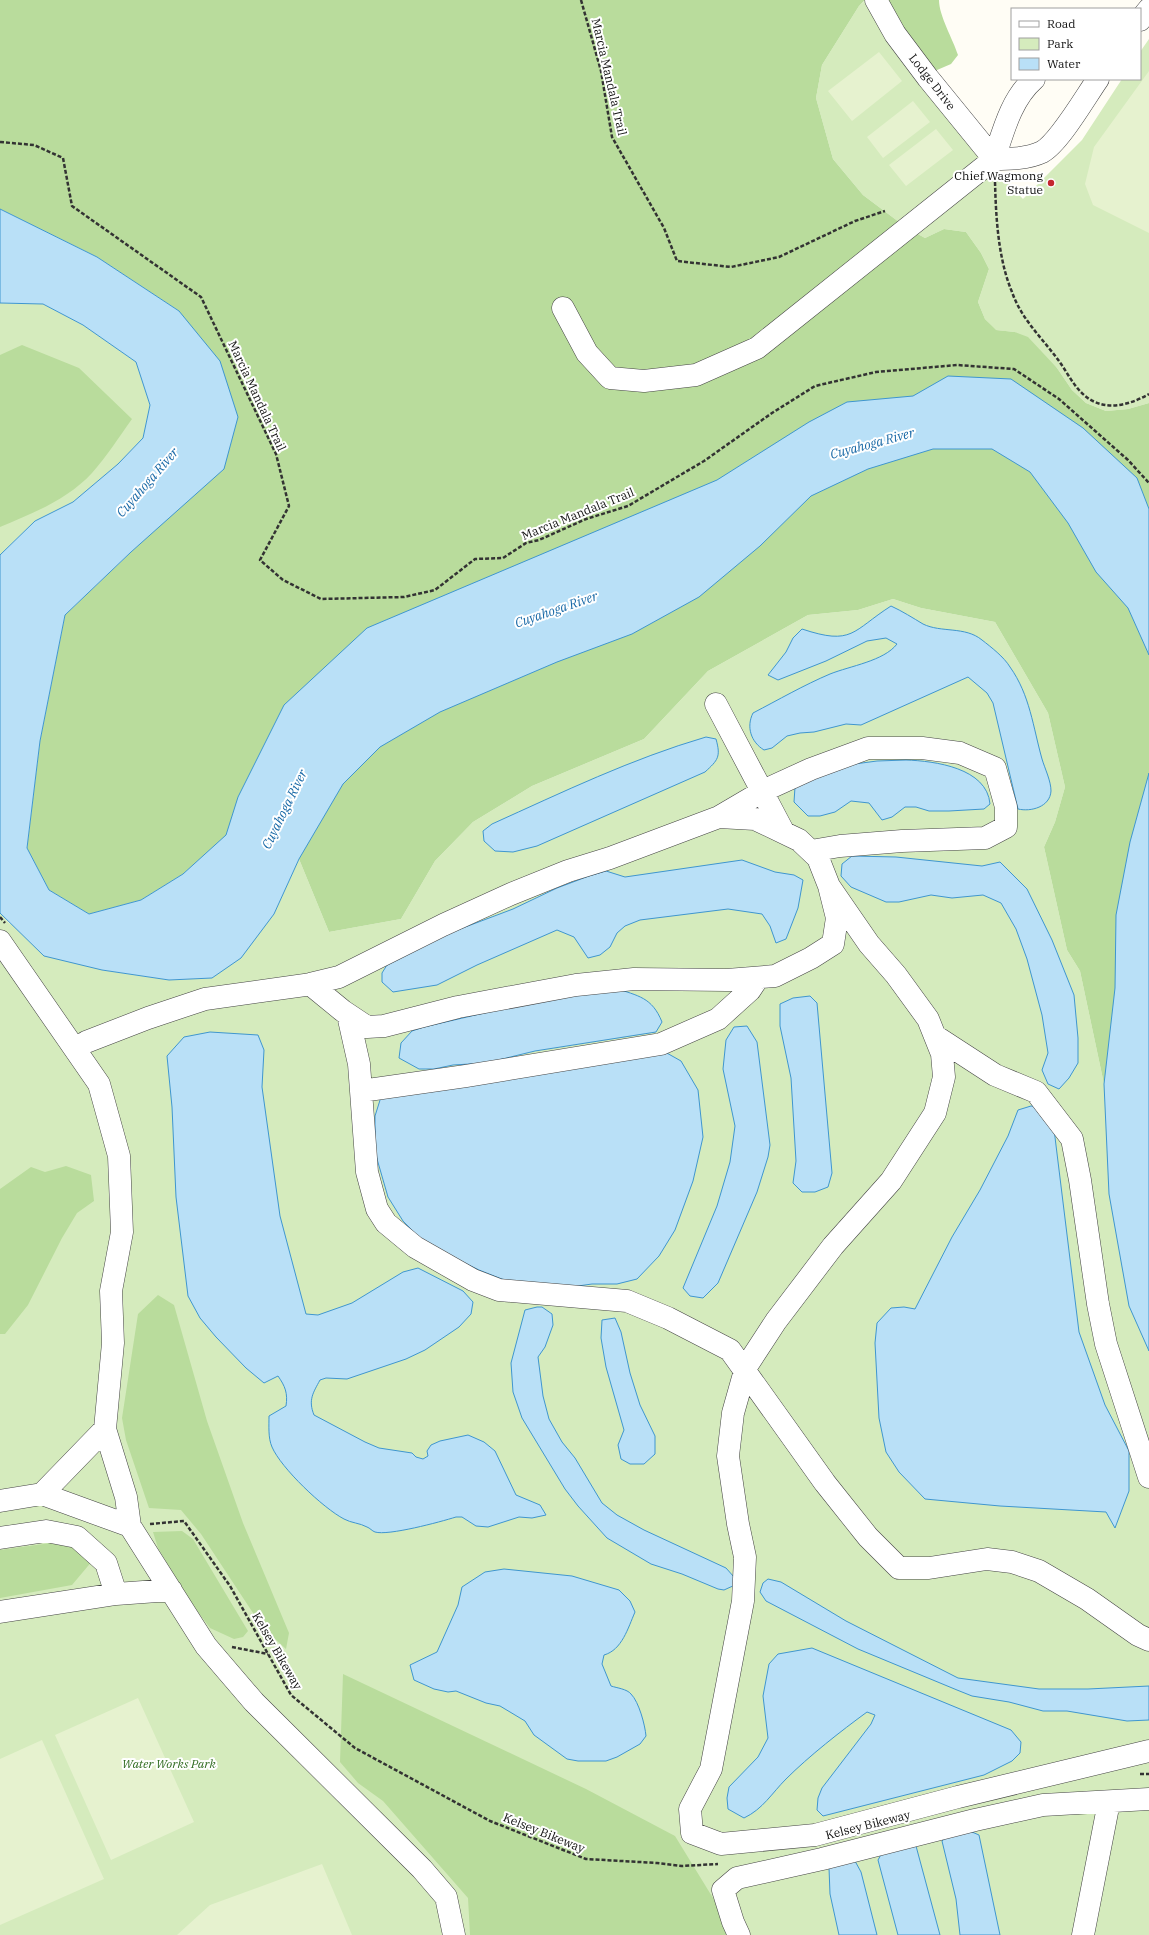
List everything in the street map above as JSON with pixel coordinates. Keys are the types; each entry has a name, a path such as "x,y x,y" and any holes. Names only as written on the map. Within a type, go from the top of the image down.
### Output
{"street":[{"name":"Lodge Drive","path":"876,0 900,40 994,159"},
{"path":"1141,19 1149,9"},
{"path":"563,308 587,353 610,378 644,380 696,375 757,348 994,159 1005,125 1023,89 1033,80"},
{"path":"994,159 1019,159 1042,151 1054,141 1097,80"},
{"path":"716,704 783,831"},
{"path":"86,1042 148,1018 205,999 310,984 339,977 443,925 511,894 568,871 610,858 718,817 762,791 811,769 868,748 922,748 960,753 996,768 1006,807 1006,827 985,838 902,841 840,846 811,851"},
{"path":"310,984 348,1015 367,1027 384,1026 458,1007 576,985 634,979 727,980 776,976 811,958 833,944 837,918 829,886 818,858 799,840 783,831 755,819 718,817"},
{"path":"829,886 869,944 916,1001 928,1019 942,1054 944,1077 935,1113 891,1181 833,1246 776,1321 746,1367 733,1413 728,1456 738,1524 745,1557 743,1601 711,1769 690,1809 692,1833 721,1844 815,1834 958,1797 1149,1751"},
{"path":"0,941 99,1084 119,1156 122,1232 111,1291 113,1343 105,1429 126,1497 130,1526 206,1646 254,1702 422,1869 446,1898 454,1935"},
{"path":"361,1091 466,1076 661,1044 718,1019 750,990 758,978"},
{"path":"348,1015 359,1064 367,1172 377,1209 386,1223 415,1247 473,1280 499,1290 626,1301 668,1318 730,1350 825,1483 868,1537 899,1568 929,1568 988,1559 1012,1562 1039,1571 1086,1599 1138,1635 1149,1640"},
{"path":"935,1036 995,1075 1036,1092 1072,1139 1080,1180 1098,1304 1106,1344 1149,1477"},
{"path":"42,1494 105,1429"},
{"path":"0,1501 42,1494 130,1526"},
{"path":"0,1538 46,1531 77,1537 106,1563 116,1594"},
{"path":"0,1612 116,1594 171,1590"},
{"path":"739,1935 733,1922 723,1890 737,1878 822,1859 975,1820 1043,1805 1149,1799"},
{"path":"1083,1935 1109,1802"}],"path":[{"name":"Marcia Mandala Trail","path":"581,0 601,71 612,137 664,228 677,261 731,268 779,257 856,221 885,211"},
{"name":"Marcia Mandala Trail","path":"0,142 34,145 63,158 72,206 201,297 276,454 288,506 260,560 283,580 321,599 404,597 435,590 475,559 503,558 526,543 539,540 586,519 628,506 704,461 772,413 815,386 876,372 957,365 1014,369 1059,399 1128,460 1149,482"},
{"path":"996,209 1000,246 1011,292 1030,325 1055,356 1077,388 1085,397 1096,403 1110,406 1122,405 1137,401 1149,394"},
{"name":"Kelsey Bikeway","path":"130,1526 184,1521 230,1586 291,1695 355,1748 490,1821 586,1859 682,1866 720,1863"},
{"path":"231,1646 268,1654"},
{"path":"1133,1775 1149,1774"}],"green space":[{"path":"0,0 865,0 859,6 822,65 816,98 833,159 863,195 907,228 925,238 944,229 966,232 981,253 989,269 978,302 985,319 996,330 1015,332 1028,337 1057,368 1072,390 1086,403 1106,411 1128,409 1149,403 1149,1351 1129,1306 1109,1194 1104,1084 1080,971 1067,950 1044,847 1055,822 1065,787 1048,713 995,622 921,608 893,599 858,610 808,615 708,671 644,739 532,786 473,822 435,861 401,919 329,932 299,859 227,835 183,874 141,900 89,914 49,890 27,848 40,741 65,615 170,515 179,311 97,257 0,209"},
{"path":"866,0 973,147 1023,199 1082,140 1121,80 1141,80 1141,51 1149,39 1149,403 1128,409 1106,411 1086,403 1072,390 1057,368 1015,332 995,330 985,319 978,302 989,269 981,253 966,232 944,229 925,238 907,228 863,195 833,159 816,98 822,65 859,6"},
{"path":"879,0 939,0 941,13 958,55 951,64 937,70 927,67"},
{"path":"879,52 902,81 852,121 828,91"},
{"path":"1149,71 1149,233 1093,205 1085,184 1094,147"},
{"path":"913,101 930,122 883,158 867,137"},
{"path":"936,129 953,150 906,186 889,165"},
{"path":"0,303 43,304 83,325 136,362 150,405 143,438 118,464 73,502 35,521 0,555"},
{"path":"22,345 79,368 132,419 103,460 92,473 72,491 49,505 0,527 0,355"},
{"name":"Water Works Park","path":"893,599 921,608 995,622 1048,713 1065,787 1055,822 1044,847 1067,950 1080,971 1104,1084 1109,1194 1129,1305 1149,1351 1149,1935 0,1935 0,913 9,923 102,970 169,980 212,978 274,914 299,859 329,932 401,919 435,861 473,822 532,786 644,739 708,671 808,615 858,610"},
{"path":"66,1166 91,1175 94,1201 77,1213 62,1238 28,1305 5,1334 0,1334 0,1189 31,1167 45,1172"},
{"path":"158,1295 174,1305 207,1421 243,1523 289,1633 286,1649 263,1628 201,1534 181,1510 149,1508 126,1440 122,1418 138,1314"},
{"path":"182,1531 193,1539 248,1631 243,1637 234,1639 210,1628 189,1600 158,1548 153,1532"},
{"path":"58,1542 76,1546 93,1560 72,1585 0,1598 0,1550"},
{"path":"343,1674 586,1789 675,1836 734,1935 470,1935 468,1898 383,1801 358,1783 340,1762"},
{"path":"138,1698 194,1822 111,1860 55,1735"},
{"path":"42,1740 104,1879 0,1925 0,1759"},
{"path":"322,1864 352,1935 177,1935 210,1905"}],"water":[{"name":"Cuyahoga River","path":"0,209 97,257 179,311 220,361 238,417 224,469 131,552 65,615 40,741 27,848 49,890 89,914 141,900 183,874 226,835 238,797 284,705 367,628 717,480 809,422 847,402 913,396 948,376 1011,379 1083,428 1137,478 1149,509 1149,655 1128,608 1096,572 1068,523 1030,472 992,449 933,449 868,469 811,496 760,546 699,597 632,634 557,662 440,712 380,747 343,784 299,859 274,914 241,958 212,978 169,980 102,970 44,956 0,913 0,555 35,521 73,502 118,464 143,438 150,405 136,362 83,325 43,304 0,303"},
{"path":"891,606 930,627 961,631 975,636 993,649 1007,663 1017,678 1027,700 1042,759 1048,775 1051,791 1050,796 1044,805 1028,810 1018,809 993,703 987,693 968,677 861,725 846,724 814,732 787,736 772,748 764,750 756,743 750,729 753,713 820,678 884,655 897,644 886,638 867,641 826,661 778,680 768,675 786,652 793,638 802,629 819,634 842,636 859,629"},
{"path":"706,737 716,739 718,754 716,761 705,772 537,846 513,852 495,851 484,841 483,831 492,824 571,788 651,755"},
{"path":"906,760 945,765 970,775 980,782 987,792 990,804 984,809 949,811 929,811 916,807 905,807 892,817 882,820 869,803 851,801 835,812 820,816 808,816 794,802 795,787 847,765 877,761"},
{"path":"1149,773 1149,1351 1129,1306 1109,1194 1104,1084 1115,988 1116,915 1130,842"},
{"path":"852,856 896,857 982,866 1000,862 1027,889 1052,940 1074,995 1078,1038 1078,1063 1069,1078 1059,1089 1048,1084 1042,1070 1048,1053 1042,1015 1027,959 1016,929 1001,903 983,895 952,898 931,895 899,902 886,902 851,887 841,876 842,864"},
{"path":"742,860 775,872 794,875 803,880 798,908 786,939 776,943 770,926 762,914 728,909 640,920 625,926 617,933 610,947 600,955 588,958 574,937 557,930 477,965 437,985 393,992 382,982 382,973 387,965 452,932 513,909 557,888 589,876 606,871 625,877"},
{"path":"615,988 631,993 649,1002 654,1007 662,1022 656,1032 535,1051 486,1063 453,1065 434,1069 419,1069 399,1058 401,1043 412,1031 424,1027 497,1010"},
{"path":"810,996 817,1003 832,1173 828,1187 815,1192 802,1192 793,1183 796,1161 791,1078 780,1026 780,1004 793,998"},
{"path":"747,1026 757,1042 770,1145 768,1157 757,1192 718,1283 703,1298 690,1296 683,1288 717,1206 730,1162 735,1126 723,1069 726,1040 734,1027"},
{"path":"210,1032 258,1035 264,1050 262,1087 280,1216 306,1314 318,1315 352,1303 403,1272 418,1268 463,1291 473,1302 471,1314 459,1327 425,1350 406,1359 347,1379 326,1378 320,1380 313,1393 311,1401 314,1415 379,1448 412,1453 416,1457 423,1459 428,1456 427,1451 431,1445 440,1441 468,1435 484,1442 495,1451 516,1495 540,1505 546,1515 532,1518 519,1517 488,1527 476,1526 462,1517 456,1517 402,1530 382,1533 375,1532 368,1527 344,1519 335,1514 314,1497 293,1476 277,1456 270,1440 269,1416 286,1406 286,1393 282,1383 278,1376 264,1383 246,1368 200,1318 188,1296 176,1197 172,1107 167,1056 184,1037"},
{"path":"665,1052 681,1061 698,1090 703,1137 693,1181 675,1230 659,1256 637,1279 617,1284 592,1284 564,1288 507,1281 479,1270 426,1244 403,1221 388,1197 375,1152 375,1116 381,1097"},
{"path":"1031,1106 1042,1107 1053,1121 1079,1332 1105,1405 1129,1451 1129,1491 1115,1528 1106,1512 1000,1506 925,1499 899,1472 886,1452 879,1418 875,1343 877,1323 891,1308 904,1307 915,1309 952,1237 980,1190 1008,1136 1018,1110"},
{"path":"542,1307 552,1314 553,1325 545,1347 538,1357 543,1396 549,1419 562,1442 575,1458 602,1503 617,1515 644,1530 726,1568 734,1577 735,1585 724,1590 718,1589 682,1574 651,1564 607,1538 565,1489 522,1418 513,1392 511,1363 525,1310"},
{"path":"615,1318 621,1332 630,1373 640,1405 655,1436 655,1454 644,1464 630,1464 621,1459 618,1445 624,1430 606,1367 601,1338 602,1320"},
{"path":"504,1569 572,1576 619,1590 630,1601 635,1612 624,1638 615,1648 604,1655 602,1664 611,1686 629,1692 637,1702 646,1736 640,1744 617,1757 606,1761 578,1761 567,1759 534,1735 525,1721 500,1706 486,1703 456,1691 448,1692 434,1689 414,1680 410,1665 437,1652 458,1605 462,1587 485,1572"},
{"path":"768,1579 781,1582 846,1621 958,1678 1039,1689 1088,1689 1149,1686 1149,1720 1127,1721 1067,1711 1043,1711 1009,1702 972,1696 858,1649 766,1601 760,1592 763,1583"},
{"path":"812,1648 1011,1730 1021,1742 1020,1753 1012,1761 984,1775 823,1816 817,1810 818,1798 822,1788 871,1724 875,1715 867,1712 836,1735 795,1770 757,1810 744,1818 728,1809 727,1798 729,1787 758,1757 768,1738 763,1696 769,1664 778,1654"},
{"path":"972,1832 979,1835 1000,1935 960,1935 956,1899 942,1841 949,1835"},
{"path":"916,1846 940,1935 898,1935 878,1860 882,1853"},
{"path":"855,1861 861,1872 877,1935 839,1935 830,1894 829,1868"}],"place":[{"name":"Chief Wagmong Statue","path":"1051,183"}]}
